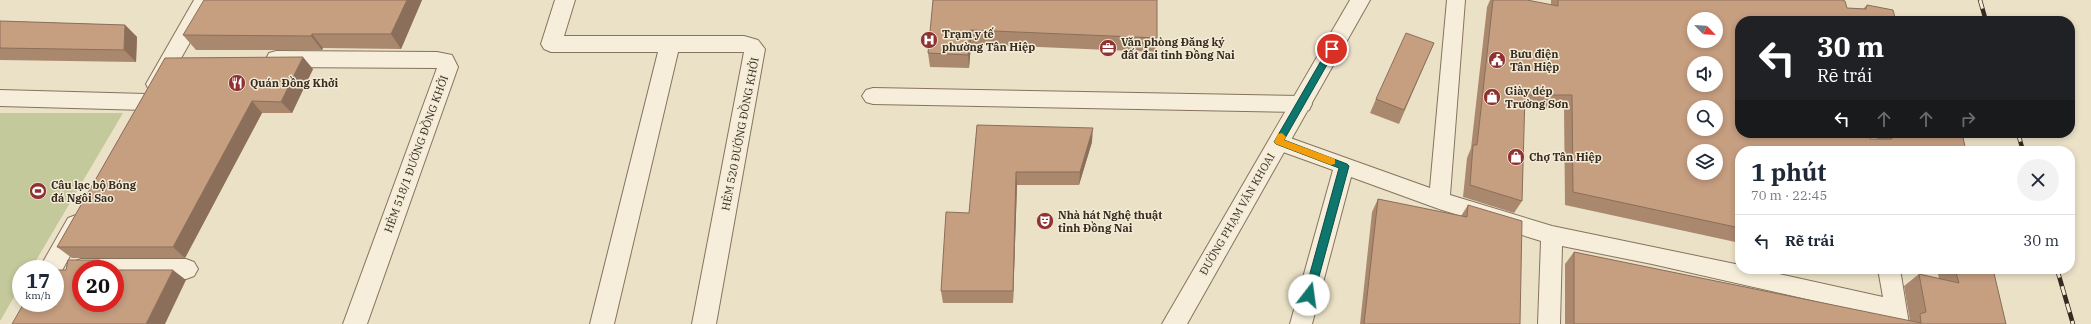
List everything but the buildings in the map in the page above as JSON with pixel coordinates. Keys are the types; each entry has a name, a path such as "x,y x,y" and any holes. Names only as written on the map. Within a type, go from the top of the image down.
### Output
{"street":[{"path":"135,122 204,0"},
{"name":"HẺM 520 ĐƯỜNG ĐỒNG KHỞI","path":"566,0 551,44 744,44 751,45 755,49 704,324"},
{"name":"ĐƯỜNG PHẠM VĂN KHOAI","path":"1174,324 1360,0"},
{"path":"602,324 670,44"},
{"path":"171,59 194,59"},
{"name":"HẺM 518/1 ĐƯỜNG ĐỒNG KHỞI","path":"257,59 437,60 445,61 448,67 355,324"},
{"path":"873,96 1301,104"},
{"path":"0,98 146,102"},
{"path":"56,260 85,209"},
{"path":"64,269 186,269"}],"lane":[{"path":"1439,200 1456,0"},
{"path":"1279,142 1439,200 1552,235 1652,254 1897,317 1890,274"},
{"path":"1301,324 1344,166"},
{"path":"1549,324 1552,235"}],"green space":[{"name":"Câu lạc bộ Bóng đá Ngôi Sao","path":"0,113 123,113 36,260 12,260 12,300 0,321"}],"railway":[{"path":"1980,0 1985,16"},
{"path":"2019,138 2022,146"},
{"path":"2058,274 2073,324"}],"slow traffic":[{"path":"1282,137 1279,142 1331,162"}],"place":[{"name":"Trạm y tế phường Tân Hiệp","path":"929,40"},
{"name":"Văn phòng Đăng ký đất đai tỉnh Đồng Nai","path":"1108,48"},
{"name":"Bưu điện Tân Hiệp","path":"1497,60"},
{"name":"Quán Đồng Khởi","path":"237,83"},
{"name":"Giày dép Trường Sơn","path":"1492,97"},
{"name":"Chợ Tân Hiệp","path":"1516,157"},
{"name":"Câu lạc bộ Bóng đá Ngôi Sao","path":"38,191"},
{"name":"Nhà hát Nghệ thuật tỉnh Đồng Nai","path":"1045,221"}],"route":[{"path":"1309,295 1344,166 1279,142 1332,49"}]}
